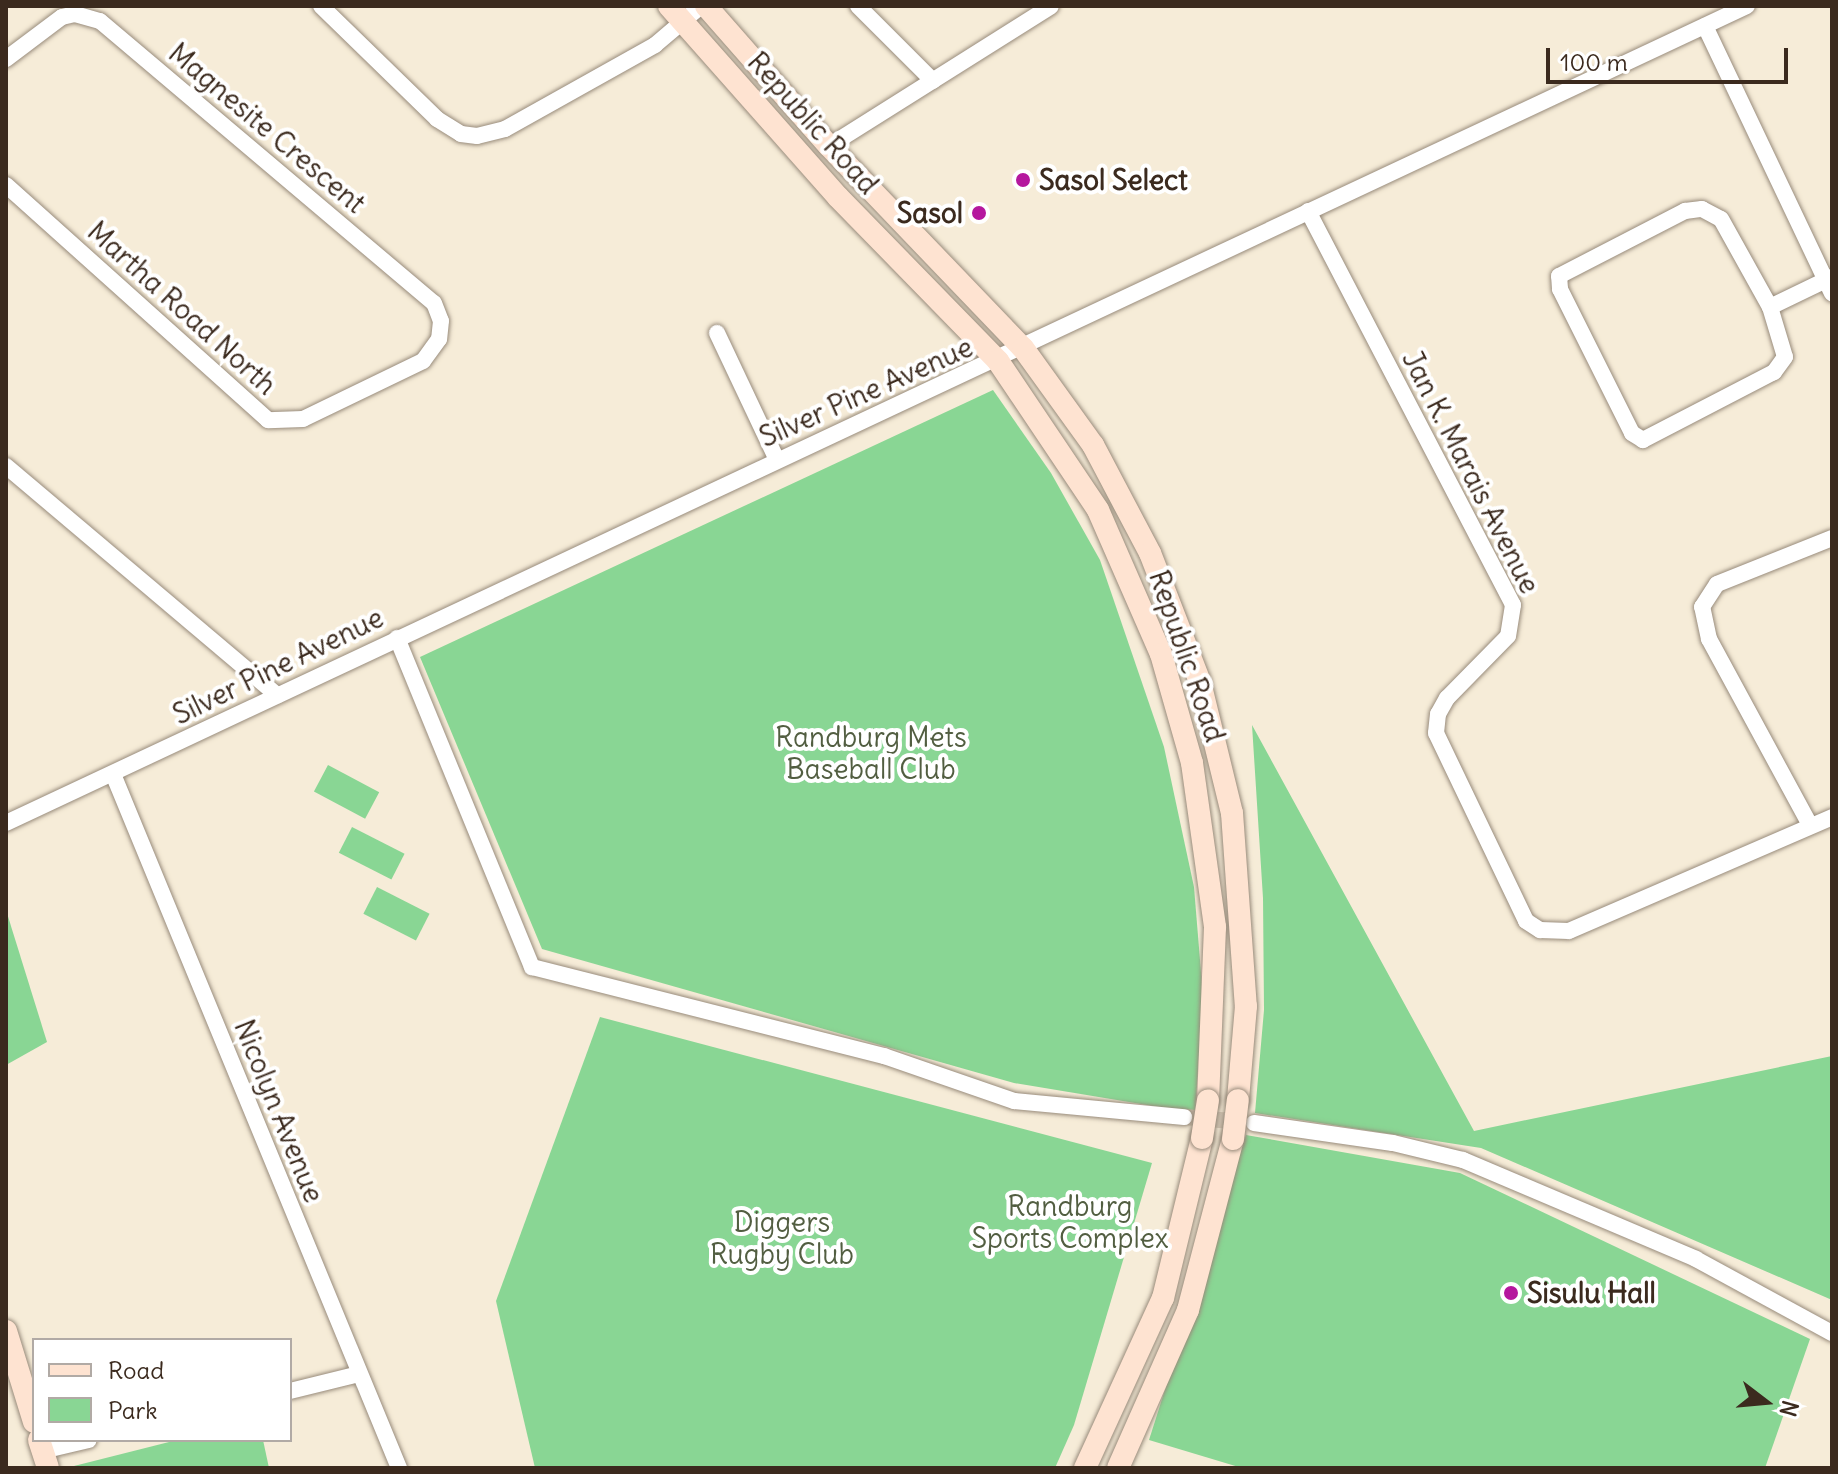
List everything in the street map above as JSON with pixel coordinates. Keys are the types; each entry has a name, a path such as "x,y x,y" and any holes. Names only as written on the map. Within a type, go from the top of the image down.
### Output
{"main road":[{"name":"Republic Road","path":"703,6 829,146 1023,348 1093,445 1150,553 1178,615 1219,747 1232,813 1244,941 1246,1006 1233,1139 1188,1310 1118,1468"},
{"name":"Republic Road","path":"675,14 838,197 998,361 1098,510 1145,613 1181,719 1203,826 1215,927 1208,1100 1202,1138 1163,1298 1085,1468"},
{"path":"6,1331 10,1356 32,1416"}],"street":[{"path":"321,6 437,119 461,134 477,136 505,129 642,53 675,14 703,6"},
{"path":"858,6 933,81"},
{"path":"829,146 1051,6"},
{"name":"Silver Pine Avenue","path":"6,823 777,460 998,361 1308,211 1747,6"},
{"name":"Magnesite Crescent","path":"6,59 62,17 75,14 100,21 434,303 440,331 423,361"},
{"path":"1705,26 1830,283 1770,307"},
{"name":"Martha Road North","path":"6,185 268,420 303,419 423,361"},
{"path":"1702,209 1721,219 1770,307 1785,350 1782,364 1643,440 1632,433 1558,281 1577,263 1685,211 1702,209"},
{"name":"Jan K. Marais Avenue","path":"1308,211 1513,605 1508,636 1447,698 1438,714 1436,733 1526,921 1540,930 1569,931 1832,817"},
{"path":"717,333 777,460"},
{"path":"6,466 277,695"},
{"path":"1810,825 1701,619 1704,598 1729,578 1832,538"},
{"path":"397,638 532,967 884,1056 1014,1101 1184,1117"},
{"name":"Nicolyn Avenue","path":"113,774 399,1468"},
{"path":"1254,1123 1393,1143 1490,1170 1696,1259 1832,1333"},
{"path":"292,1391 359,1374"},
{"path":"43,1453 82,1442"}],"green space":[{"name":"Randburg Mets Baseball Club","path":"993,390 1051,473 1100,560 1164,747 1194,887 1203,997 1195,1113 1014,1083 542,949 420,657"},
{"path":"1252,725 1474,1131 1832,1056 1832,1300 1481,1148 1255,1113 1264,1010 1263,898"},
{"path":"328,765 379,792 365,819 314,791"},
{"path":"352,827 405,854 391,880 339,853"},
{"path":"377,887 430,914 416,941 363,914"},
{"path":"6,910 47,1042 6,1065"},
{"name":"Diggers Rugby Club","path":"600,1017 1152,1163 1074,1425 1055,1468 535,1468 496,1301"},
{"path":"1246,1135 1460,1173 1810,1339 1765,1468 1242,1468 1149,1440"},
{"path":"169,1442 263,1442 269,1468 74,1466"}],"tunnel":[{"path":"1184,1117 1244,1122"}],"place":[{"name":"Sasol Select","path":"1023,180"},
{"name":"Sasol","path":"979,213"},
{"name":"Sisulu Hall","path":"1511,1293"}],"park label":[{"name":"Randburg Sports Complex","path":"1070,1222"}]}
